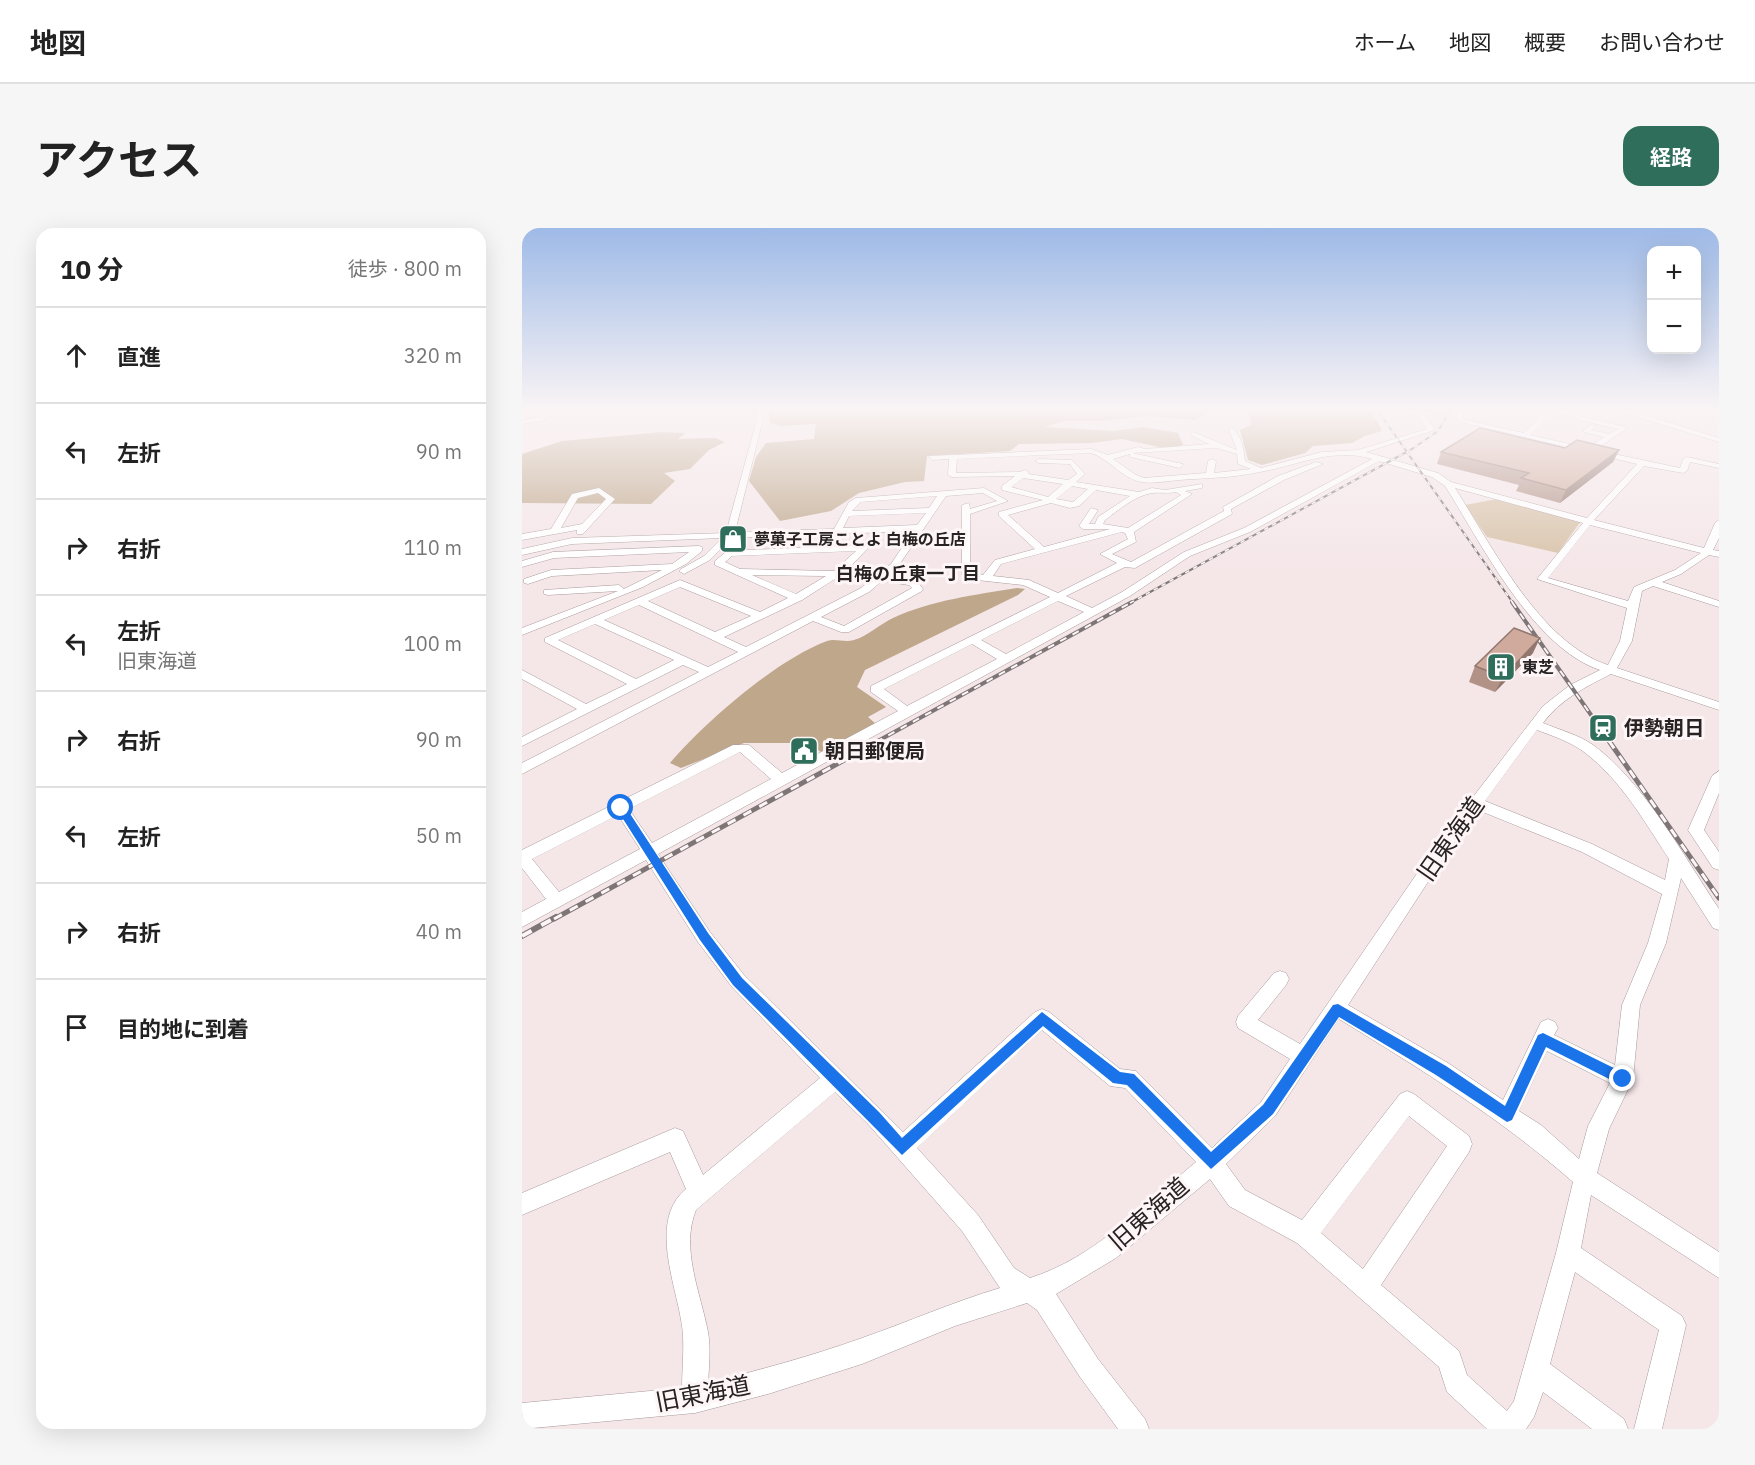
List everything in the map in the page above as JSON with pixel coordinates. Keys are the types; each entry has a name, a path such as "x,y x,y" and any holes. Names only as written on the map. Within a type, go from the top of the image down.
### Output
{"street":[{"path":"522,642 660,584 707,558 730,535 748,464"},
{"path":"958,475 952,475 952,466 978,464"},
{"path":"992,464 993,472"},
{"path":"1038,464 1005,488 1050,500 1076,504 1095,487"},
{"path":"1027,494 1065,464"},
{"path":"1042,550 1002,513 1050,500 1081,474 1074,464"},
{"path":"1116,464 1140,480 1209,477 1261,470 1284,464"},
{"path":"1157,464 1174,467"},
{"path":"1209,477 1211,464"},
{"path":"1245,464 1261,470"},
{"path":"907,712 875,689 1059,596 1179,542 1229,512 1226,509 1258,489 1321,464"},
{"path":"522,920 1093,612 1198,550 1247,530 1368,464"},
{"path":"1399,464 1435,475 1448,484 1533,588 1559,644 1586,662 1719,706"},
{"path":"1533,588 1588,522 1641,464"},
{"path":"1647,464 1683,471 1685,464"},
{"path":"948,476 993,472 1140,495"},
{"path":"1175,491 1210,484 1232,474"},
{"path":"1448,484 1588,522 1716,539"},
{"path":"555,530 575,496 599,490 611,499 572,541"},
{"path":"837,531 852,504 859,500 984,490 1004,501 966,513"},
{"path":"986,578 998,562 1125,530 1188,494 1152,490 1101,519 1098,526"},
{"path":"967,491 964,569 970,575 1025,582 1093,612"},
{"path":"522,769 865,590 894,566 944,492"},
{"path":"846,514 932,510"},
{"path":"1094,510 1083,526 1125,530 1133,540 1105,554 1154,575"},
{"path":"522,537 585,526"},
{"path":"522,552 572,541 919,528"},
{"path":"716,636 840,574 864,548 876,532 874,531"},
{"path":"1610,670 1626,641 1632,606 1638,589 1696,562 1716,539"},
{"path":"1179,542 1198,550"},
{"path":"795,597 718,563 730,553 864,548"},
{"path":"522,564 553,555 699,549 673,567 630,588 525,628"},
{"path":"525,579 551,573 673,567"},
{"path":"737,572 790,570 840,574 912,582 918,589 845,630 814,618"},
{"path":"525,579 579,609"},
{"path":"1650,582 1719,604"},
{"path":"636,684 549,640 680,583 758,615"},
{"path":"548,592 630,588"},
{"path":"1533,588 1632,606"},
{"path":"640,601 745,651"},
{"path":"596,620 709,672"},
{"path":"973,640 1006,659"},
{"path":"525,737 586,710 683,660"},
{"path":"1586,662 1582,674 1588,682"},
{"name":"旧東海道","path":"522,1417 696,1400 768,1381 862,1351 955,1314 1056,1282 1108,1250 1211,1162 1268,1109 1338,1009 1391,924 1475,802 1560,696 1610,670"},
{"path":"522,674 586,710"},
{"path":"1535,725 1588,748 1614,771 1640,803 1719,923"},
{"path":"556,902 522,857 738,748 744,748 781,780"},
{"path":"1719,776 1696,830 1719,864"},
{"path":"1475,802 1508,818 1587,848 1671,891"},
{"path":"621,808 704,936 738,981 875,1117 970,1223 1005,1277 1046,1301 1089,1368 1135,1429"},
{"path":"902,1148 1042,1018 1118,1079 1129,1078 1211,1162 1237,1198 1305,1235 1366,1286 1450,1360 1456,1383 1509,1429 1525,1408 1568,1253 1584,1177 1599,1126 1623,1079 1631,1005 1657,943 1671,891 1676,860"},
{"path":"1280,980 1245,1022 1305,1057"},
{"path":"1338,1009 1441,1070 1533,1133 1584,1177 1719,1266"},
{"path":"1507,1115 1545,1033 1623,1079"},
{"path":"696,1400 696,1335 681,1267 678,1225 688,1202 835,1079"},
{"path":"1305,1235 1407,1101 1461,1144 1366,1286"},
{"path":"522,1204 675,1139 699,1192"},
{"path":"1568,1253 1673,1325 1648,1429"},
{"path":"1536,1370 1614,1429"}],"shaded area":[{"path":"522,464 695,464 690,469 664,473 675,481 651,504 522,503"},
{"path":"754,464 926,464 924,481 905,482 859,493 831,511 780,521 749,481"},
{"path":"1497,499 1581,521 1558,553 1487,537 1465,505"},
{"path":"1017,588 1025,589 1018,595 865,670 857,687 886,707 868,717 876,724 823,753 805,743 744,743 681,768 670,763 702,729 742,694 786,662 807,650 830,640 851,641 893,618 923,607"}],"building":[{"path":"1491,464 1600,464 1566,490 1521,478 1529,473"},
{"path":"1514,628 1540,638 1503,677 1475,666"}],"railway":[{"path":"1130,603 1384,464"},
{"path":"1415,464 1513,603"},
{"path":"876,742 1132,602"},
{"path":"1512,602 1610,742"},
{"path":"554,919 879,741"},
{"path":"1609,741 1719,898"},
{"path":"522,936 556,917"}],"place":[{"name":"夢菓子工房ことよ 白梅の丘店","path":"733,539"},
{"name":"東芝","path":"1501,667"},
{"name":"伊勢朝日","path":"1603,728"},
{"name":"朝日郵便局","path":"804,751"}],"district":[{"name":"白梅の丘東一丁目","path":"908,574"}],"route":[{"path":"621,808 704,936 738,981 792,1038 875,1117 902,1148 1042,1018 1118,1079 1129,1078 1211,1162 1231,1146 1268,1109 1338,1009 1441,1070 1507,1115 1543,1039 1623,1079"}]}
